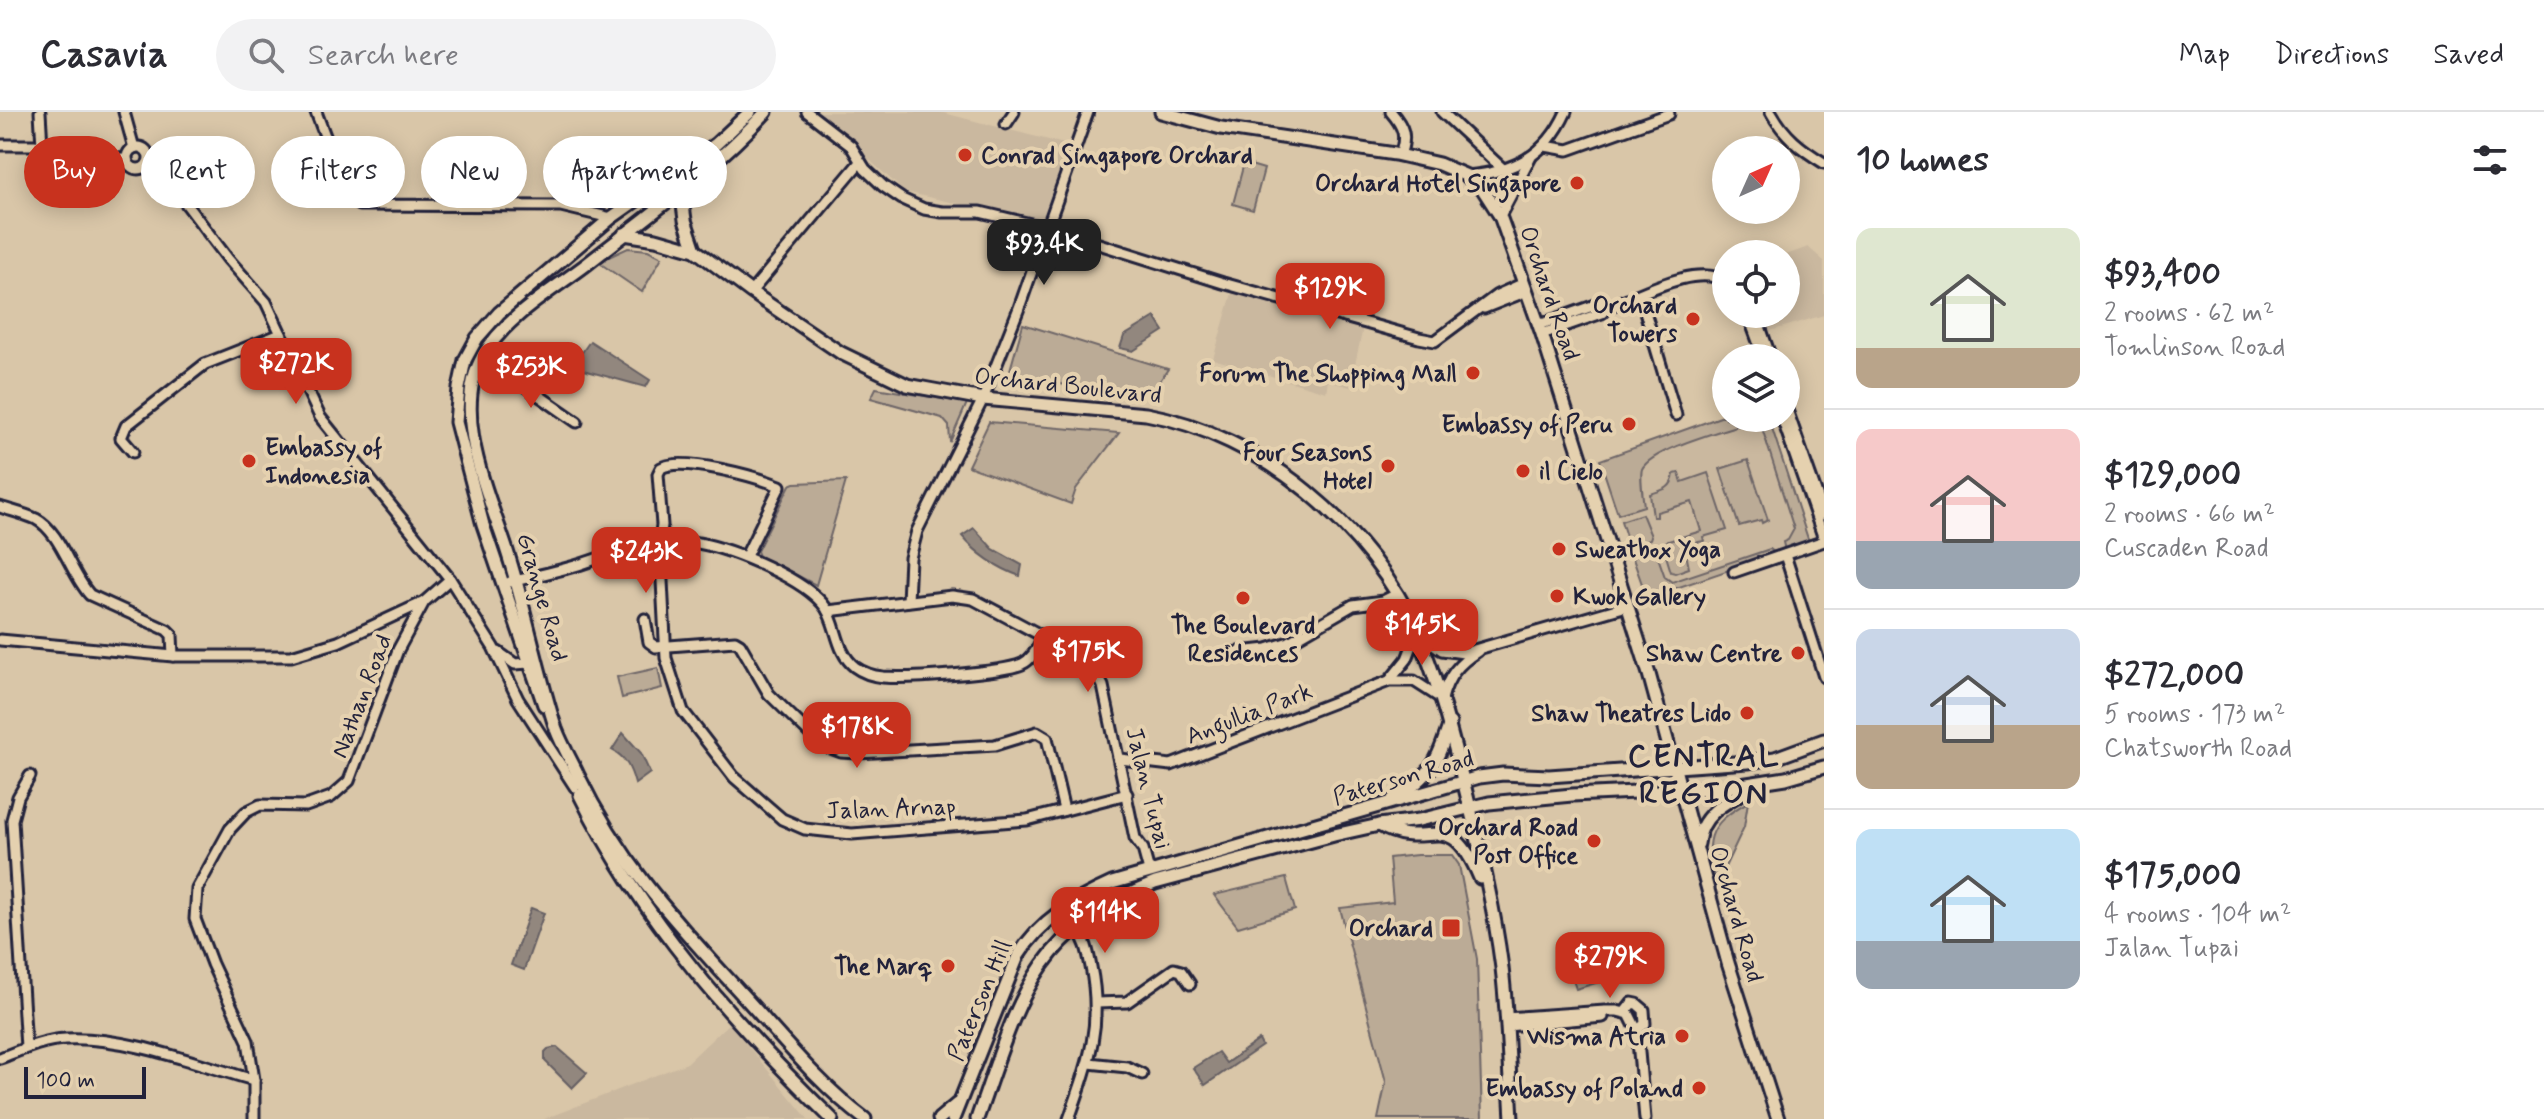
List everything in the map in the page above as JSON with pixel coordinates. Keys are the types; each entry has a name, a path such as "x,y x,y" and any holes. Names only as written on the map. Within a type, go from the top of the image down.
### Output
{"main road":[{"name":"Grange Road","path":"724,136 750,112"},
{"name":"Grange Road","path":"727,150 766,112"},
{"path":"1161,112 1221,128 1400,155 1439,164 1467,176"},
{"name":"Orchard Road","path":"1467,176 1484,190 1500,216 1540,330 1649,674 1728,963 1778,1119"},
{"name":"Grange Road","path":"626,208 499,313 477,338 465,360 456,422 483,525 504,583 526,664 575,787 605,843 638,896 687,962 736,1020 834,1119"},
{"name":"Grange Road","path":"658,208 528,308 493,341 482,356 471,393 474,446 517,580 557,730 588,796 617,846 644,885 701,951 794,1052 842,1101 865,1119"},
{"path":"683,208 695,250"},
{"name":"Orchard Boulevard","path":"624,234 695,250 841,353 907,385 983,399 1166,417 1223,437 1278,468 1353,537 1397,594 1417,633 1450,721 1501,960 1512,1119"},
{"path":"1379,807 1420,782 1432,769 1450,721"},
{"name":"Paterson Road","path":"1149,871 1463,781 1503,774 1549,776 1748,762 1775,758 1824,740"},
{"path":"1698,857 1699,833 1709,816 1728,801 1760,783 1824,767"},
{"name":"Paterson Road","path":"1155,883 1379,825 1419,820 1470,807 1572,795 1760,783"},
{"path":"1379,825 1395,834 1441,833 1454,837 1467,850 1489,900"},
{"name":"Paterson Hill","path":"953,1119 1018,956 1027,941 1046,922 1082,897 1149,871"},
{"name":"Paterson Hill","path":"977,1119 1022,999 1046,957 1093,915 1155,883"},
{"path":"687,962 688,948 695,947 701,951"},
{"path":"834,1119 843,1113 842,1101"},
{"path":"939,1119 959,1102"}],"street":[{"path":"40,112 41,136"},
{"path":"124,112 134,148"},
{"path":"316,112 347,194 359,205 543,208"},
{"path":"807,112 851,146 860,162 883,186 924,209 980,212 1048,228 1314,309 1435,341 1497,295 1525,287"},
{"path":"1006,124 1014,112"},
{"path":"908,601 910,558 917,531 983,399 1088,112"},
{"path":"1391,112 1404,131 1400,155"},
{"path":"1442,112 1504,170"},
{"path":"1562,136 1566,112"},
{"path":"1771,112 1782,130 1797,145 1824,163"},
{"path":"1545,146 1568,150 1667,115"},
{"path":"1467,176 1504,170 1531,157 1562,136"},
{"path":"1562,136 1579,146"},
{"path":"0,145 24,146"},
{"path":"134,148 128,153 127,160 134,168 141,168"},
{"path":"134,148 141,149"},
{"path":"1500,216 1531,157"},
{"path":"751,292 860,162"},
{"path":"189,208 266,302 320,417 450,579 493,647 518,699 575,787"},
{"path":"577,208 611,218"},
{"path":"577,208 591,223 589,237"},
{"path":"1037,256 1064,244 1085,241"},
{"path":"1540,330 1598,304 1607,307 1700,274 1712,276"},
{"path":"1640,295 1676,415"},
{"path":"133,452 121,438 126,426 205,364 281,334"},
{"path":"482,356 577,422"},
{"path":"1734,572 1824,540 1787,432"},
{"path":"1795,432 1824,515"},
{"name":"Jalan Arnap","path":"746,556 780,486 733,472 676,464 661,468 658,474 665,646 674,687 693,727 734,777 782,819 805,829 852,834 1027,820 1127,794"},
{"path":"0,507 44,525 90,595 167,630 172,635 173,656"},
{"path":"504,583 641,545 695,542 746,556 812,594 828,611 845,656 856,668 870,675 885,678 969,672 1023,664 1033,655 1044,636"},
{"path":"1785,555 1824,677"},
{"path":"436,592 439,566"},
{"name":"Nathan Road","path":"254,1119 254,1080 248,1041 195,919 197,889 230,829 246,812 260,805 306,806 331,797 349,781 398,650 424,602 450,579"},
{"path":"1231,653 1267,649 1289,642 1353,605 1383,601 1397,594"},
{"name":"Jalan Tupai","path":"828,611 952,596 973,599 1091,662 1103,686 1135,838 1143,849 1149,871"},
{"path":"0,640 173,656 291,656 338,642 424,602"},
{"path":"1389,681 1407,659 1417,633 1442,650 1454,653 1478,651 1627,606"},
{"path":"645,619 649,642 656,647 735,641 745,650 769,694 811,735 825,746 841,752 995,745 1037,732 1043,733 1047,738 1064,810"},
{"path":"493,647 509,661 526,664"},
{"path":"1389,681 1414,681 1442,699 1452,673 1478,651"},
{"path":"509,680 511,671 526,664"},
{"name":"Angullia Park","path":"1120,759 1171,765 1389,681"},
{"path":"26,1048 12,820 18,797 30,776"},
{"path":"1069,1119 1089,1063 1097,1017 1085,938 1086,927 1093,915"},
{"path":"1076,927 1085,938"},
{"path":"1096,1003 1127,1002 1174,969 1181,971 1190,984"},
{"path":"1506,1022 1589,1012 1631,1020 1645,1119"},
{"path":"0,1058 63,1039 91,1039 153,1051 254,1080"},
{"path":"1089,1063 1127,1067 1142,1074"}],"shaded area":[{"path":"816,112 940,112 1068,145 1041,222 905,192"},
{"path":"1244,163 1264,169 1253,210 1233,204"},
{"path":"1808,247 1824,261 1824,315 1800,322 1800,250"},
{"path":"628,248 648,250 662,257 642,292 598,262"},
{"path":"1233,290 1363,328 1350,387 1328,381 1326,392 1213,359"},
{"path":"1155,317 1164,331 1133,351 1120,348 1124,336"},
{"path":"1023,324 1168,369 1150,395 1018,379 1010,370"},
{"path":"590,341 650,380 646,387 572,367"},
{"path":"876,388 967,403 950,442 949,426 942,418 871,398"},
{"path":"1712,420 1712,432 1774,432 1809,542 1647,598 1600,460"},
{"path":"1712,420 1712,432 1717,432 1686,442 1648,462 1641,472 1644,506 1618,514 1600,460"},
{"path":"989,422 1119,433 1076,489 1071,504 968,466"},
{"path":"1763,432 1773,432 1809,542 1785,551 1783,542 1788,540 1794,529"},
{"path":"1748,460 1768,520 1739,526 1720,469"},
{"path":"1679,473 1682,482 1708,473 1727,530 1703,537 1704,541 1688,544 1685,548 1689,568 1675,573 1671,572 1662,543 1701,531 1692,502 1657,512 1657,517 1653,517 1650,494 1666,488 1674,474"},
{"path":"846,481 816,585 759,556 757,551 790,485"},
{"path":"1642,514 1650,539 1629,546 1621,521"},
{"path":"974,528 993,549 1022,565 1020,576 988,560 968,543 962,536"},
{"path":"1654,546 1665,577 1672,582 1770,549 1776,554 1647,598 1631,553"},
{"path":"658,668 662,688 622,698 617,677"},
{"path":"623,733 641,753 650,773 635,784 627,764 612,750"},
{"path":"1748,802 1744,827 1716,886 1710,858 1712,836 1723,819"},
{"path":"1452,855 1459,865 1477,959 1482,1119 1378,1119 1386,1082 1340,908 1393,902 1389,858"},
{"path":"1286,878 1295,910 1238,927 1214,895"},
{"path":"531,908 544,913 524,970 511,965"},
{"path":"1613,955 1619,976 1576,989 1569,968"},
{"path":"729,1023 808,1119 544,1119 687,1063"},
{"path":"1259,1040 1262,1046 1205,1085 1193,1068 1218,1052 1226,1063"},
{"path":"557,1047 587,1073 572,1088 545,1061 545,1052"}],"place":[{"name":"Conrad Singapore Orchard","path":"965,155"},
{"name":"Orchard Hotel Singapore","path":"1577,183"},
{"name":"Orchard Towers","path":"1693,319"},
{"name":"Forum The Shopping Mall","path":"1473,373"},
{"name":"Embassy of Peru","path":"1629,424"},
{"name":"Embassy of Indonesia","path":"249,461"},
{"name":"Four Seasons Hotel","path":"1388,466"},
{"name":"il Cielo","path":"1523,471"},
{"name":"Sweatbox Yoga","path":"1559,549"},
{"name":"Kwok Gallery","path":"1557,596"},
{"name":"The Boulevard Residences","path":"1243,598"},
{"name":"Shaw Centre","path":"1798,653"},
{"name":"Shaw Theatres Lido","path":"1747,713"},
{"name":"Orchard Road Post Office","path":"1594,841"},
{"name":"Orchard","path":"1451,928"},
{"name":"The Marq","path":"948,966"},
{"name":"Wisma Atria","path":"1682,1036"},
{"name":"Embassy of Poland","path":"1699,1088"}],"district":[{"name":"CENTRAL REGION","path":"1704,774"}]}
